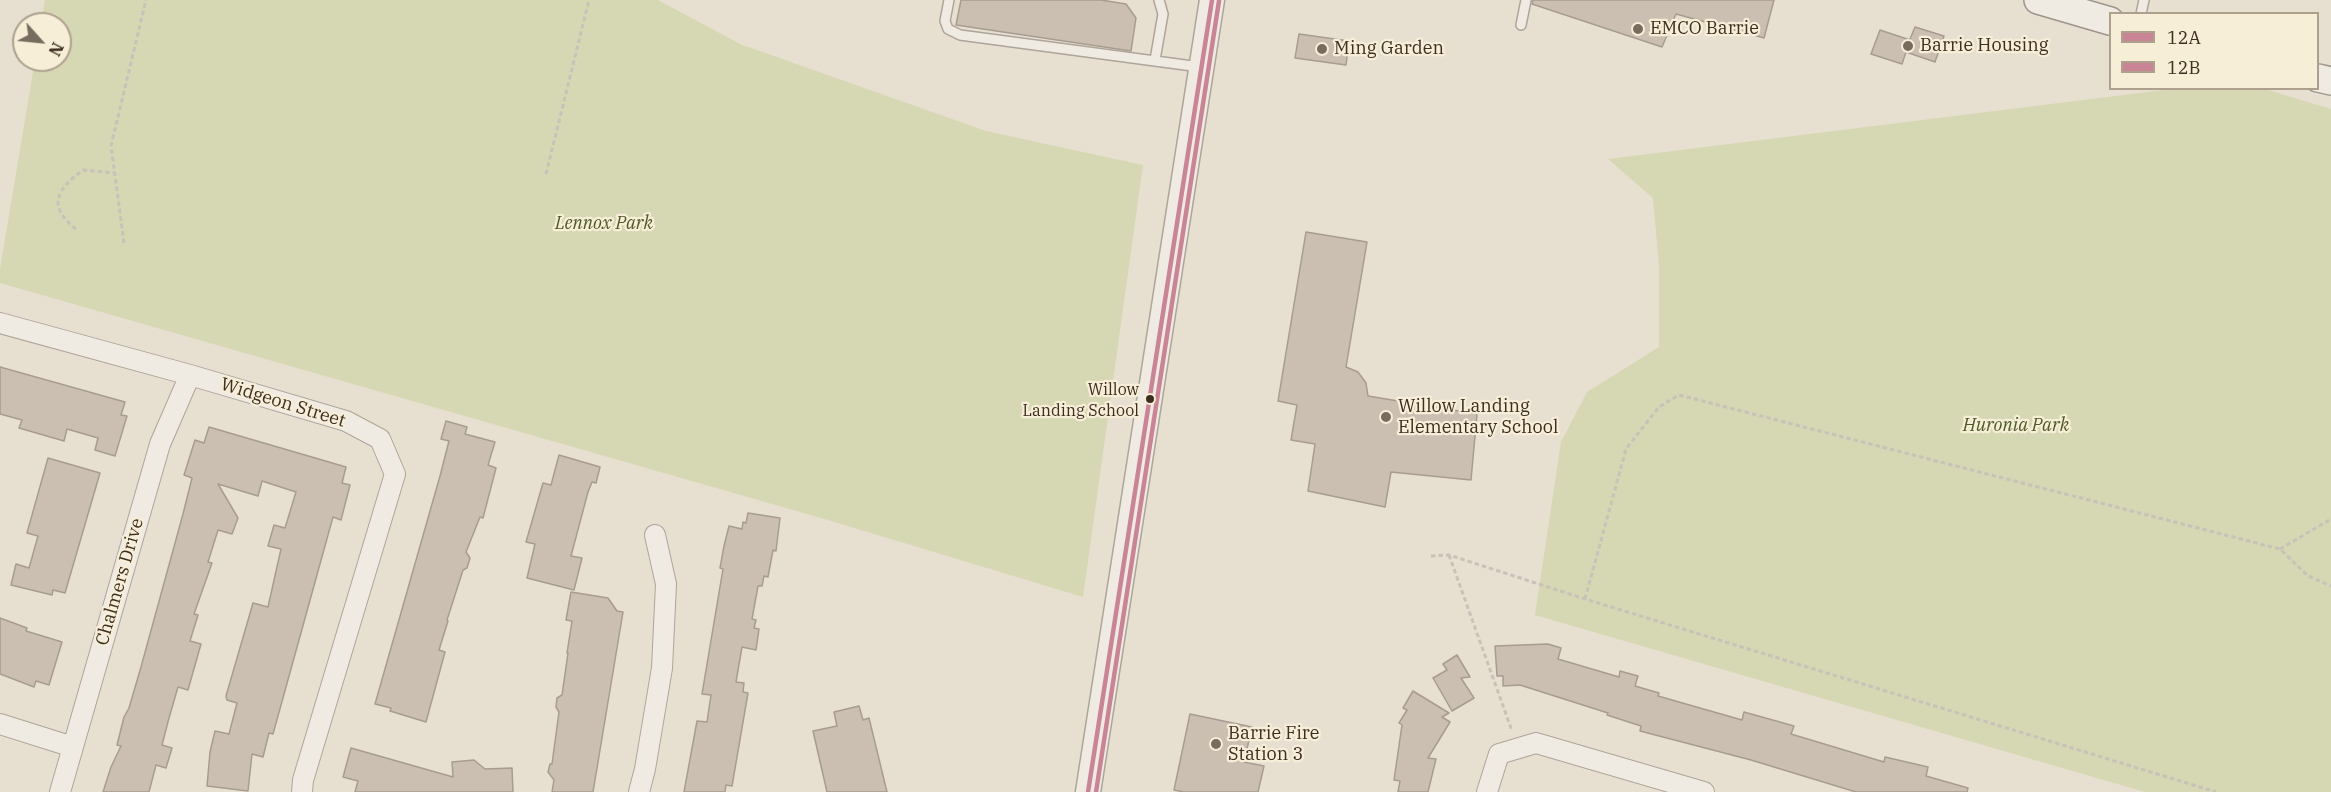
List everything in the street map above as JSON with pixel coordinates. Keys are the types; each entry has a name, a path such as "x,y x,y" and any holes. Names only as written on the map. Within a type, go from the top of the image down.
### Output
{"main road":[{"path":"2038,0 2109,21"}],"street":[{"path":"1088,792 1212,0"},
{"name":"Widgeon Street","path":"0,323 346,421 380,439 395,474 303,780 302,792"},
{"name":"Chalmers Drive","path":"60,792 160,444 190,375"},
{"path":"639,792 662,668 666,584 655,535"},
{"path":"0,724 73,747"},
{"path":"1487,792 1499,754 1536,743 1704,792"}],"lane":[{"path":"949,0 945,21 948,29 960,34 1202,67"},
{"path":"1155,60 1163,14 1159,0"},
{"path":"1521,25 1526,0"}],"path":[{"path":"124,243 111,146 146,0"},
{"path":"546,174 589,0"},
{"path":"76,229 64,220 58,211 59,194 69,180 83,170 114,173"},
{"path":"1585,599 1626,449 1659,407 1679,395 2280,549 2308,576 2331,586"},
{"path":"2280,549 2331,519"},
{"path":"1449,555 1518,748"},
{"path":"1431,556 1449,555 1585,599 2216,792"}],"green space":[{"name":"Lennox Park","path":"45,0 658,0 740,44 986,131 1143,165 1083,597 821,518 0,283 0,269 33,72 72,72 72,12 43,12"},
{"name":"Huronia Park","path":"2164,90 2268,90 2331,109 2331,792 2145,792 1535,615 1561,442 1587,392 1659,347 1659,266 1653,198 1608,159"}],"building":[{"path":"961,0 1101,0 1126,4 1136,18 1131,51 956,25"},
{"path":"1533,0 1774,0 1764,38 1676,14 1662,47 1532,4"},
{"name":"Barrie Housing","path":"1915,27 1944,36 1935,62 1906,52 1902,64 1871,54 1880,30 1910,40"},
{"name":"Ming Garden","path":"1299,34 1349,41 1346,65 1295,58"},
{"path":"1306,232 1367,242 1346,367 1358,372 1366,383 1368,396 1477,414 1471,480 1391,472 1385,507 1308,491 1315,444 1291,440 1297,405 1278,401"},
{"path":"0,367 125,402 121,415 127,416 115,456 95,450 98,438 67,429 64,441 19,428 22,420 0,414"},
{"path":"446,421 467,427 465,434 495,442 488,465 496,468 483,518 480,517 466,552 470,558 467,568 463,570 447,620 439,650 445,652 426,722 375,704 449,441 441,439"},
{"path":"209,427 346,467 342,483 350,485 341,520 333,517 273,734 269,733 263,757 252,754 248,791 207,786 210,752 215,731 229,734 237,703 227,700 226,696 253,603 268,607 281,549 268,546 274,525 285,528 296,492 262,481 258,496 218,484 238,518 232,534 218,530 208,562 212,563 194,614 198,615 190,641 201,644 188,690 178,687 169,718 162,745 172,748 166,768 156,765 149,792 103,792 121,746 117,745 124,717 129,708 141,667 183,514 192,478 184,475 195,440 204,443"},
{"path":"559,455 600,467 596,483 592,482 588,492 571,556 582,558 574,590 527,578 535,544 526,542 543,483 551,485"},
{"path":"48,458 100,473 65,593 53,590 52,595 11,585 16,564 29,568 38,536 27,533"},
{"path":"748,513 780,518 776,551 773,550 768,577 764,576 762,586 758,586 752,619 756,620 754,628 759,629 756,650 742,647 736,682 744,683 743,692 748,693 732,786 726,785 725,792 684,792 697,721 707,722 711,695 702,694 723,569 720,568 724,546 729,526 742,529"},
{"path":"571,592 608,598 617,611 623,612 593,792 552,792 554,780 548,772 552,764 559,712 556,707 557,698 562,695 568,653 572,621 566,620"},
{"path":"0,618 27,628 26,631 62,642 49,685 36,681 34,687 0,674"},
{"path":"1548,644 1561,648 1558,659 1619,677 1620,671 1638,676 1635,686 1659,693 1658,696 1742,720 1744,712 1794,726 1791,734 1884,762 1885,757 1928,767 1926,776 1968,788 1967,792 1856,792 1751,760 1640,731 1641,726 1607,715 1608,713 1520,685 1503,686 1503,676 1497,676 1495,646"},
{"path":"1457,655 1470,677 1461,678 1474,698 1452,711 1433,678 1447,670 1443,664"},
{"path":"1413,691 1449,713 1442,717 1450,722 1428,758 1436,759 1428,792 1398,792 1400,781 1394,780 1402,725 1399,723 1407,710 1403,708"},
{"path":"859,706 863,720 869,718 887,792 827,792 813,731 837,726 834,712"},
{"name":"Barrie Fire Station 3","path":"1190,714 1252,727 1244,762 1264,766 1258,792 1174,790"},
{"path":"351,748 453,777 452,762 474,760 485,769 512,768 513,792 355,792 358,781 343,777"}],"transit line":[{"name":"12A","path":"1088,792 1212,0"},
{"name":"12B","path":"1096,792 1219,1"}],"place":[{"name":"EMCO Barrie","path":"1638,29"},
{"name":"Barrie Housing","path":"1908,46"},
{"name":"Ming Garden","path":"1322,49"},
{"name":"Willow Landing School","path":"1150,399"},
{"name":"Willow Landing Elementary School","path":"1386,417"},
{"name":"Barrie Fire Station 3","path":"1216,744"}]}
